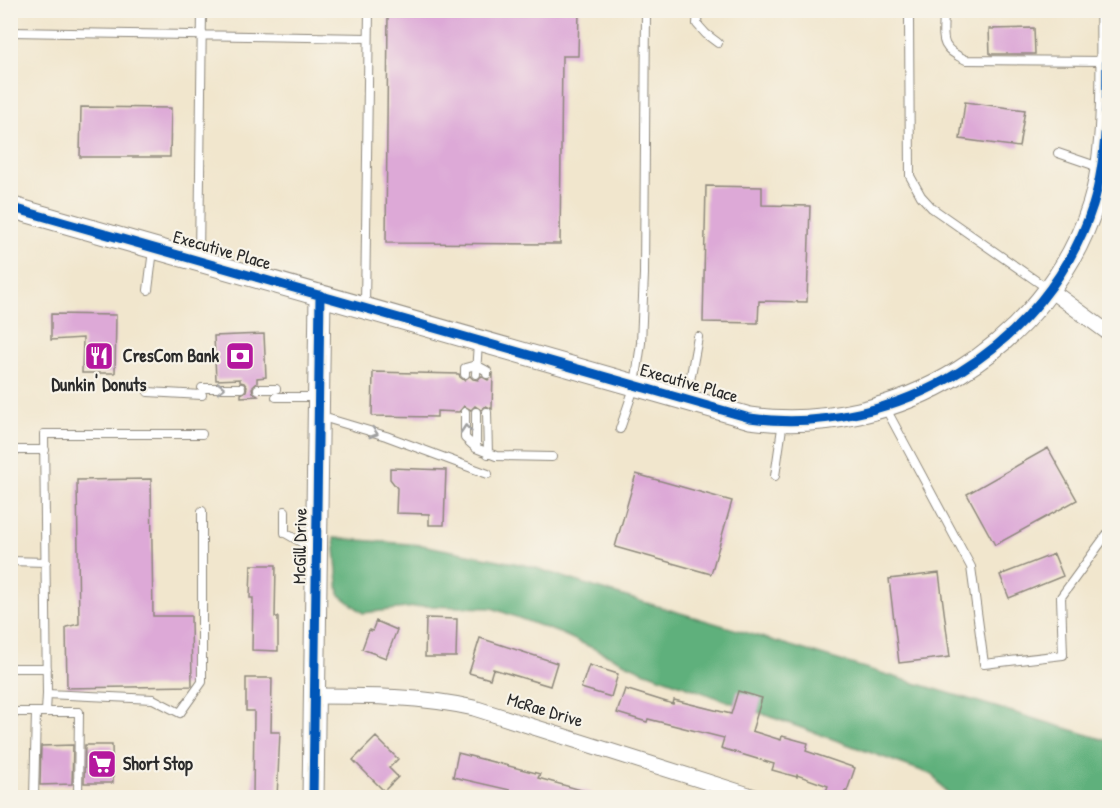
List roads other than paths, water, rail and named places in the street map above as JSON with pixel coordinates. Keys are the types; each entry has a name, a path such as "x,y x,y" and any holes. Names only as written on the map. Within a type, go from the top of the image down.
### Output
{"street":[{"name":"Executive Place","path":"10,207 750,418 811,422 847,416 928,390 971,366 1006,338 1050,290 1085,226 1102,168 1108,61 1107,10"},
{"path":"1050,290 1110,334"},
{"name":"McGill Drive","path":"313,798 320,295"},
{"name":"McRae Drive","path":"314,696 402,696 474,708 758,798"}],"lane":[{"path":"199,260 202,10"},
{"path":"365,308 369,10"},
{"path":"620,429 636,384 641,343 644,274 646,10"},
{"path":"698,10 698,24 718,43"},
{"path":"944,10 944,45 951,53 966,60 1108,61"},
{"path":"909,18 910,176 921,196 932,208 1050,290"},
{"path":"10,32 368,38"},
{"path":"1058,153 1102,168"},
{"path":"148,290 153,247"},
{"path":"687,399 698,337"},
{"path":"476,370 479,340"},
{"path":"465,374 465,368 487,371 487,374"},
{"path":"148,392 241,388"},
{"path":"258,389 318,406 386,436 488,474"},
{"path":"884,406 972,567 984,664 1063,655 1061,597 1110,530"},
{"path":"465,412 465,438 476,448 496,456 552,457"},
{"path":"476,412 476,448"},
{"path":"487,412 488,454"},
{"path":"775,476 783,421"},
{"path":"46,712 44,434 202,434"},
{"path":"10,450 45,450"},
{"path":"47,693 153,699 180,713 202,682 202,511"},
{"path":"285,511 285,533 316,550"},
{"path":"10,561 46,562"},
{"path":"10,668 47,668"},
{"path":"10,712 79,712 78,798"},
{"path":"34,798 36,712"}],"place":[{"name":"Dunkin' Donuts","path":"99,356"},
{"name":"CresCom Bank","path":"240,356"},
{"name":"Short Stop","path":"102,764"}]}
